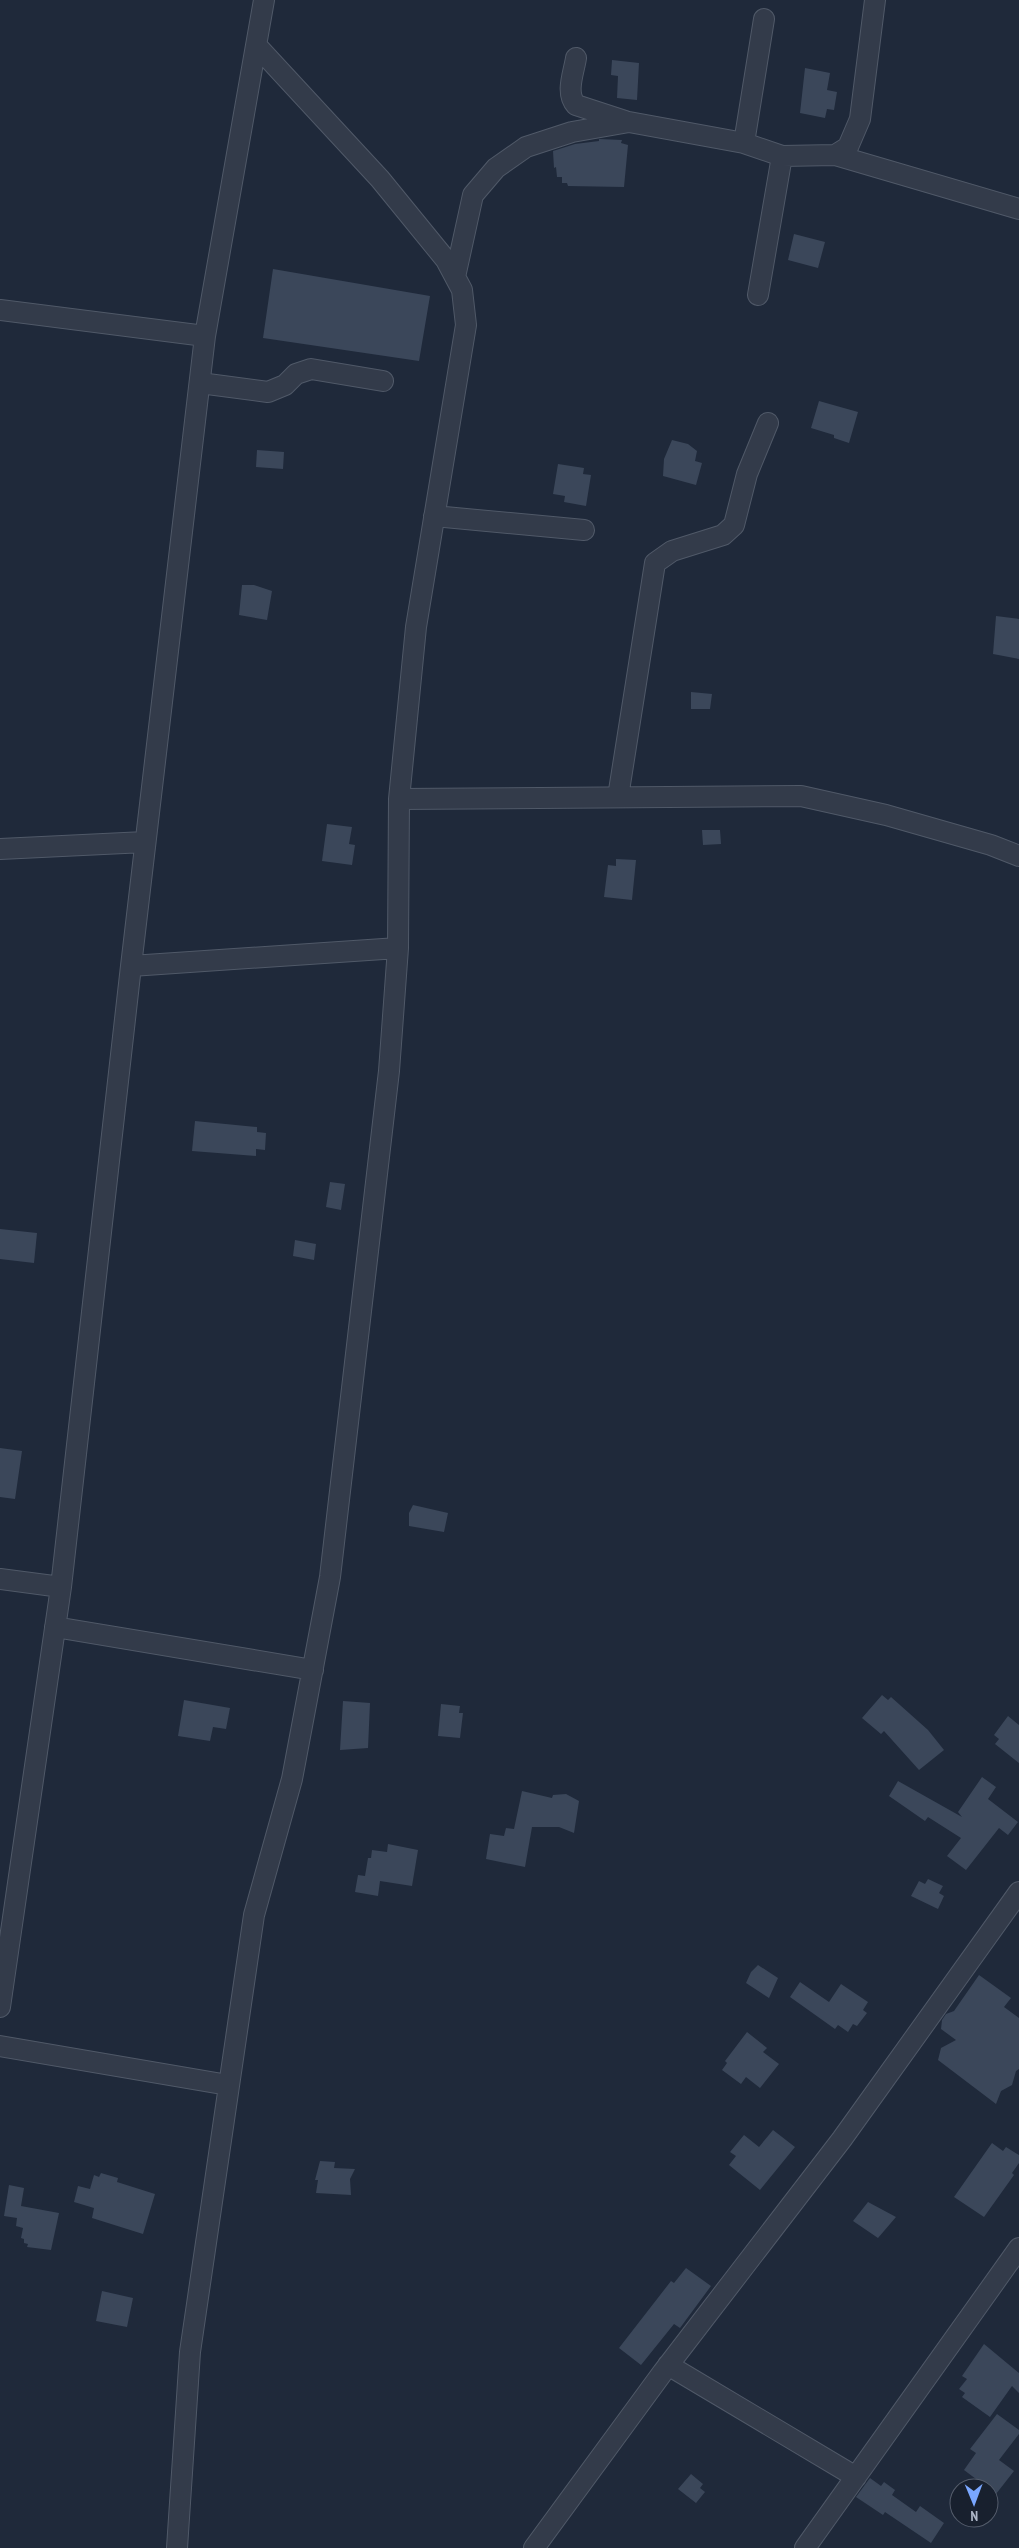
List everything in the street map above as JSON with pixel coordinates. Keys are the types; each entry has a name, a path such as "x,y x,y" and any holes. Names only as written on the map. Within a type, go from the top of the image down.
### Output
{"street":[{"path":"0,2007 61,1587 145,842 205,336 264,0"},
{"path":"835,156 848,147 860,119 874,0"},
{"path":"744,143 764,19"},
{"path":"177,2548 190,2352 254,1915 292,1779 331,1567 389,1071 398,948 400,798 416,627 466,325 462,290 446,260 380,179 256,44"},
{"path":"576,58 570,94 576,105 629,122 744,143 782,156 835,156 1019,209"},
{"path":"455,277 473,195 496,168 526,147 572,132 629,122"},
{"path":"758,295 782,156"},
{"path":"0,310 205,336"},
{"path":"200,383 268,392 285,385 296,374 311,369 383,381"},
{"path":"618,797 655,563 672,551 723,535 734,524 747,474 768,423"},
{"path":"434,516 584,530"},
{"path":"400,798 801,796 886,815 991,845 1019,856"},
{"path":"0,849 145,842"},
{"path":"131,966 398,948"},
{"path":"0,1578 61,1587"},
{"path":"55,1627 313,1670"},
{"path":"534,2548 668,2365 842,2140 1019,1892"},
{"path":"0,2046 228,2086"},
{"path":"805,2548 1019,2248"},
{"path":"668,2365 856,2477"}],"building":[{"path":"612,60 639,63 637,100 617,98 618,76 611,75"},
{"path":"805,68 830,73 827,90 837,92 834,110 827,109 825,118 800,113"},
{"path":"599,139 622,140 621,143 628,145 624,187 568,186 567,183 562,183 562,177 557,177 556,167 554,168 553,151 575,144 599,141"},
{"path":"794,234 825,242 818,268 788,260"},
{"path":"273,269 430,296 419,361 263,338"},
{"path":"819,401 858,412 849,443 834,438 834,435 811,428"},
{"path":"672,440 688,444 697,451 695,461 702,463 696,485 663,476 664,459"},
{"path":"257,450 284,452 283,469 256,467"},
{"path":"558,464 584,468 583,474 591,475 586,506 564,502 565,496 553,494"},
{"path":"242,585 254,585 272,591 267,620 239,615"},
{"path":"996,616 1019,619 1019,659 993,654"},
{"path":"691,692 712,694 710,709 691,709"},
{"path":"327,824 352,827 349,844 355,845 352,865 322,861"},
{"path":"702,830 720,830 721,844 703,845"},
{"path":"616,859 636,860 632,900 604,897 608,865 616,866"},
{"path":"195,1121 257,1127 257,1132 266,1133 265,1150 256,1149 256,1156 192,1151"},
{"path":"330,1182 345,1184 341,1210 326,1207"},
{"path":"0,1229 37,1233 34,1263 0,1259"},
{"path":"295,1240 316,1244 314,1260 293,1256"},
{"path":"0,1448 22,1451 15,1499 0,1497"},
{"path":"413,1505 448,1513 444,1532 409,1526 409,1513"},
{"path":"882,1695 888,1700 891,1697 928,1730 944,1750 919,1770 884,1731 881,1734 862,1718"},
{"path":"184,1700 230,1708 226,1729 213,1727 210,1741 178,1736"},
{"path":"343,1701 370,1703 368,1748 340,1750"},
{"path":"441,1704 460,1706 459,1713 463,1713 460,1738 438,1736"},
{"path":"1008,1716 1019,1725 1019,1763 995,1744 999,1739 994,1735"},
{"path":"982,1777 996,1787 988,1799 1018,1822 1008,1835 999,1828 966,1870 947,1856 961,1838 928,1817 925,1821 889,1796 898,1781 962,1817 958,1812"},
{"path":"522,1791 552,1798 553,1795 566,1794 579,1801 574,1833 559,1827 532,1827 525,1867 486,1859 490,1834 504,1836 506,1828 514,1829"},
{"path":"388,1844 418,1850 412,1886 380,1881 378,1896 355,1892 358,1875 365,1876 368,1858 371,1858 372,1850 387,1852"},
{"path":"928,1879 943,1886 939,1893 944,1896 938,1909 911,1896 919,1881 925,1884"},
{"path":"758,1965 778,1978 769,1998 746,1983 751,1972"},
{"path":"979,1975 1011,1998 1004,2007 1019,2018 1019,2069 1016,2071 1012,2085 1001,2091 996,2104 938,2060 941,2048 956,2040 941,2029 942,2020 946,2014 954,2011"},
{"path":"800,1982 829,2002 841,1984 868,2002 863,2010 867,2013 857,2026 853,2024 848,2032 838,2025 835,2029 790,1997"},
{"path":"747,2032 767,2048 763,2052 779,2064 760,2088 746,2077 741,2084 722,2070 727,2063 725,2061"},
{"path":"773,2130 795,2147 760,2190 729,2165 736,2156 730,2152 744,2135 759,2147"},
{"path":"992,2143 1003,2151 1006,2147 1019,2155 1019,2163 1012,2173 1014,2175 984,2217 954,2197"},
{"path":"320,2161 335,2162 334,2168 355,2169 350,2179 351,2195 316,2193 318,2180 315,2180"},
{"path":"101,2173 118,2178 117,2182 155,2194 143,2234 92,2218 94,2208 74,2202 78,2186 90,2189 94,2175 99,2177"},
{"path":"9,2185 24,2188 21,2206 59,2213 51,2250 27,2247 28,2244 24,2243 24,2239 21,2238 23,2228 16,2226 17,2218 4,2216"},
{"path":"868,2202 896,2217 878,2238 853,2221"},
{"path":"686,2268 711,2286 680,2328 674,2324 641,2365 619,2348 671,2281 674,2283"},
{"path":"102,2291 133,2298 127,2327 96,2321"},
{"path":"984,2344 1019,2373 1019,2393 1012,2386 990,2417 962,2397 965,2393 959,2389 967,2379 962,2376"},
{"path":"997,2414 1019,2430 1019,2434 999,2460 1014,2471 999,2490 999,2478 975,2478 964,2470 976,2453 970,2449"},
{"path":"691,2474 703,2484 700,2488 705,2492 696,2503 678,2489"},
{"path":"870,2478 881,2486 884,2482 895,2490 892,2495 916,2512 920,2506 944,2523 931,2543 885,2512 883,2515 856,2497"}]}
